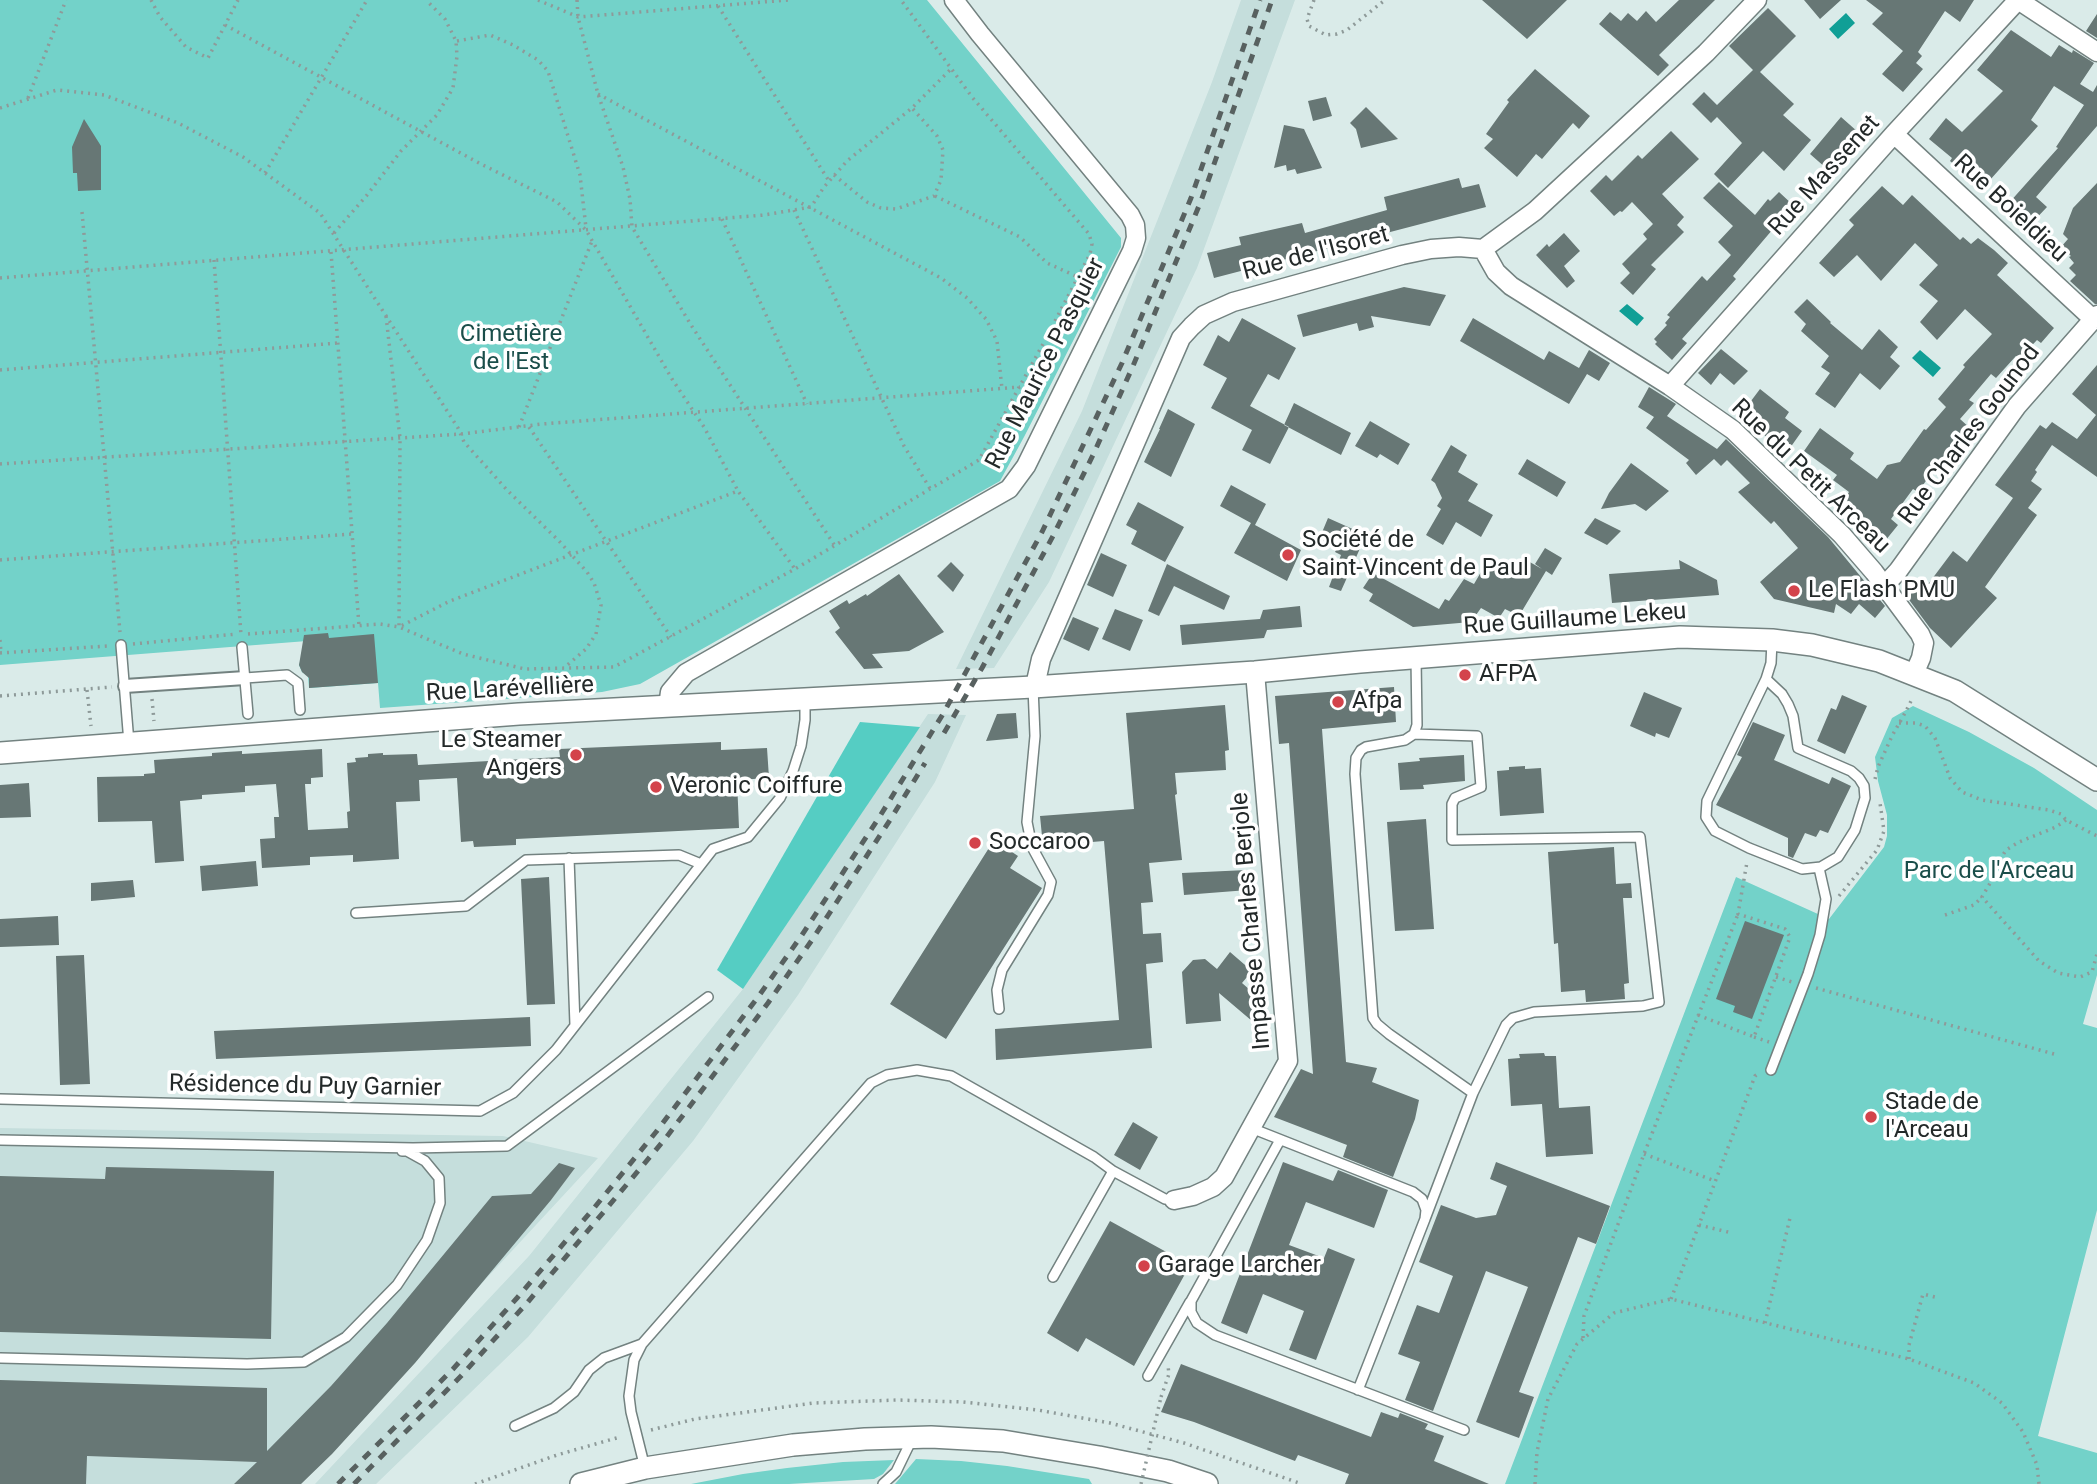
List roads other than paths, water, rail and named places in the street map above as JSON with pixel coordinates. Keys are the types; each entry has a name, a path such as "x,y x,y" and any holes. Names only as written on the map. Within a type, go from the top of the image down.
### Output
{"street":[{"name":"Rue Maurice Pasquier","path":"667,707 670,692 686,673 1009,489 1026,467 1132,251 1136,238 1135,225 1130,215 954,0"},
{"path":"1483,249 1535,211 1706,53 1758,0"},
{"path":"2018,0 2097,52"},
{"name":"Rue Massenet","path":"1670,386 1894,134 2018,0"},
{"name":"Rue Boieldieu","path":"1894,134 2095,317"},
{"name":"Rue de l'Isoret","path":"1031,686 1181,338 1192,326 1204,315 1233,302 1402,255 1431,249 1483,249"},
{"name":"Rue du Petit Arceau","path":"1483,249 1496,272 1511,286 1670,386 1733,430 1842,535 1920,634 1924,643 1922,658 1914,674"},
{"name":"Rue Charles Gounod","path":"1884,586 2017,406 2095,317"},
{"name":"Rue Guillaume Lekeu","path":"1031,686 1255,672 1680,637 1772,640 1812,645 1879,661 1955,691 2097,780"},
{"name":"Impasse Charles Berjole","path":"1174,1200 1193,1196 1224,1177 1288,1061 1255,672"},
{"path":"125,686 245,678"},
{"name":"Rue Larévellière","path":"0,753 505,715 1031,686"},
{"path":"581,1484 645,1468 727,1454 793,1445 913,1438 1003,1441 1168,1471 1207,1484"},
{"path":"626,1484 727,1454"}],"lane":[{"path":"1766,679 1782,694 1788,705 1793,716 1798,748 1851,771 1864,786 1865,798 1855,831 1838,857 1819,868 1801,869 1715,831 1705,809 1766,679 1771,663 1772,640"},
{"path":"121,645 129,743"},
{"path":"242,647 248,715"},
{"path":"1414,734 1417,725 1416,658"},
{"path":"245,678 287,675 298,683 300,710"},
{"path":"999,1009 997,990 1002,970 1048,895 1051,882 1032,847 1027,822 1035,736 1031,686"},
{"name":"Résidence du Puy Garnier","path":"0,1099 480,1111 513,1093 556,1049 713,849 748,837 780,798 801,746 805,699"},
{"path":"1358,1390 1473,1093 1506,1025 1513,1018 1534,1012 1643,1006 1659,1002 1640,838 1452,840 1452,804 1455,798 1480,787 1477,736 1414,734 1405,740 1366,747 1356,758 1373,1018 1390,1034 1473,1093"},
{"path":"356,913 466,906 526,860 679,855 701,864"},
{"path":"569,858 575,1025"},
{"path":"1771,1069 1804,985 1820,934 1826,899 1819,868"},
{"path":"0,1140 414,1148 508,1146 708,997"},
{"path":"645,1468 629,1396 634,1360 642,1344 871,1083 887,1076 917,1070 951,1076 1094,1157 1113,1171 1165,1199 1174,1200"},
{"path":"1251,1128 1413,1192 1422,1199 1426,1210 1425,1219"},
{"path":"1148,1376 1280,1140"},
{"path":"0,1358 247,1364 304,1362 346,1337 397,1285 427,1240 440,1203 439,1178 425,1161 407,1151 340,1147"},
{"path":"1053,1277 1113,1171"},
{"path":"1191,1301 1191,1312 1197,1323 1215,1335 1464,1430"},
{"path":"515,1426 554,1408 574,1392 589,1370 604,1358 642,1344"},
{"path":"883,1484 896,1472 913,1438"}],"railway":[{"path":"338,1484 453,1369 517,1298 656,1132 802,935 880,816 943,714 1042,532 1122,363 1191,198 1260,0"},
{"path":"944,733 1053,536 1133,366 1201,201 1272,0"},
{"path":"354,1484 461,1376 527,1303 665,1139 812,940 925,763"}],"place":[{"name":"Société de Saint-Vincent de Paul","path":"1288,555"},
{"name":"Le Flash PMU","path":"1794,591"},
{"name":"AFPA","path":"1465,675"},
{"name":"Afpa","path":"1338,702"},
{"name":"Le Steamer Angers","path":"576,755"},
{"name":"Veronic Coiffure","path":"656,787"},
{"name":"Soccaroo","path":"975,843"},
{"name":"Stade de l'Arceau","path":"1871,1117"},
{"name":"Garage Larcher","path":"1144,1266"}],"park label":[{"name":"Cimetière de l'Est","path":"511,349"},
{"name":"Parc de l'Arceau","path":"1989,872"}]}
